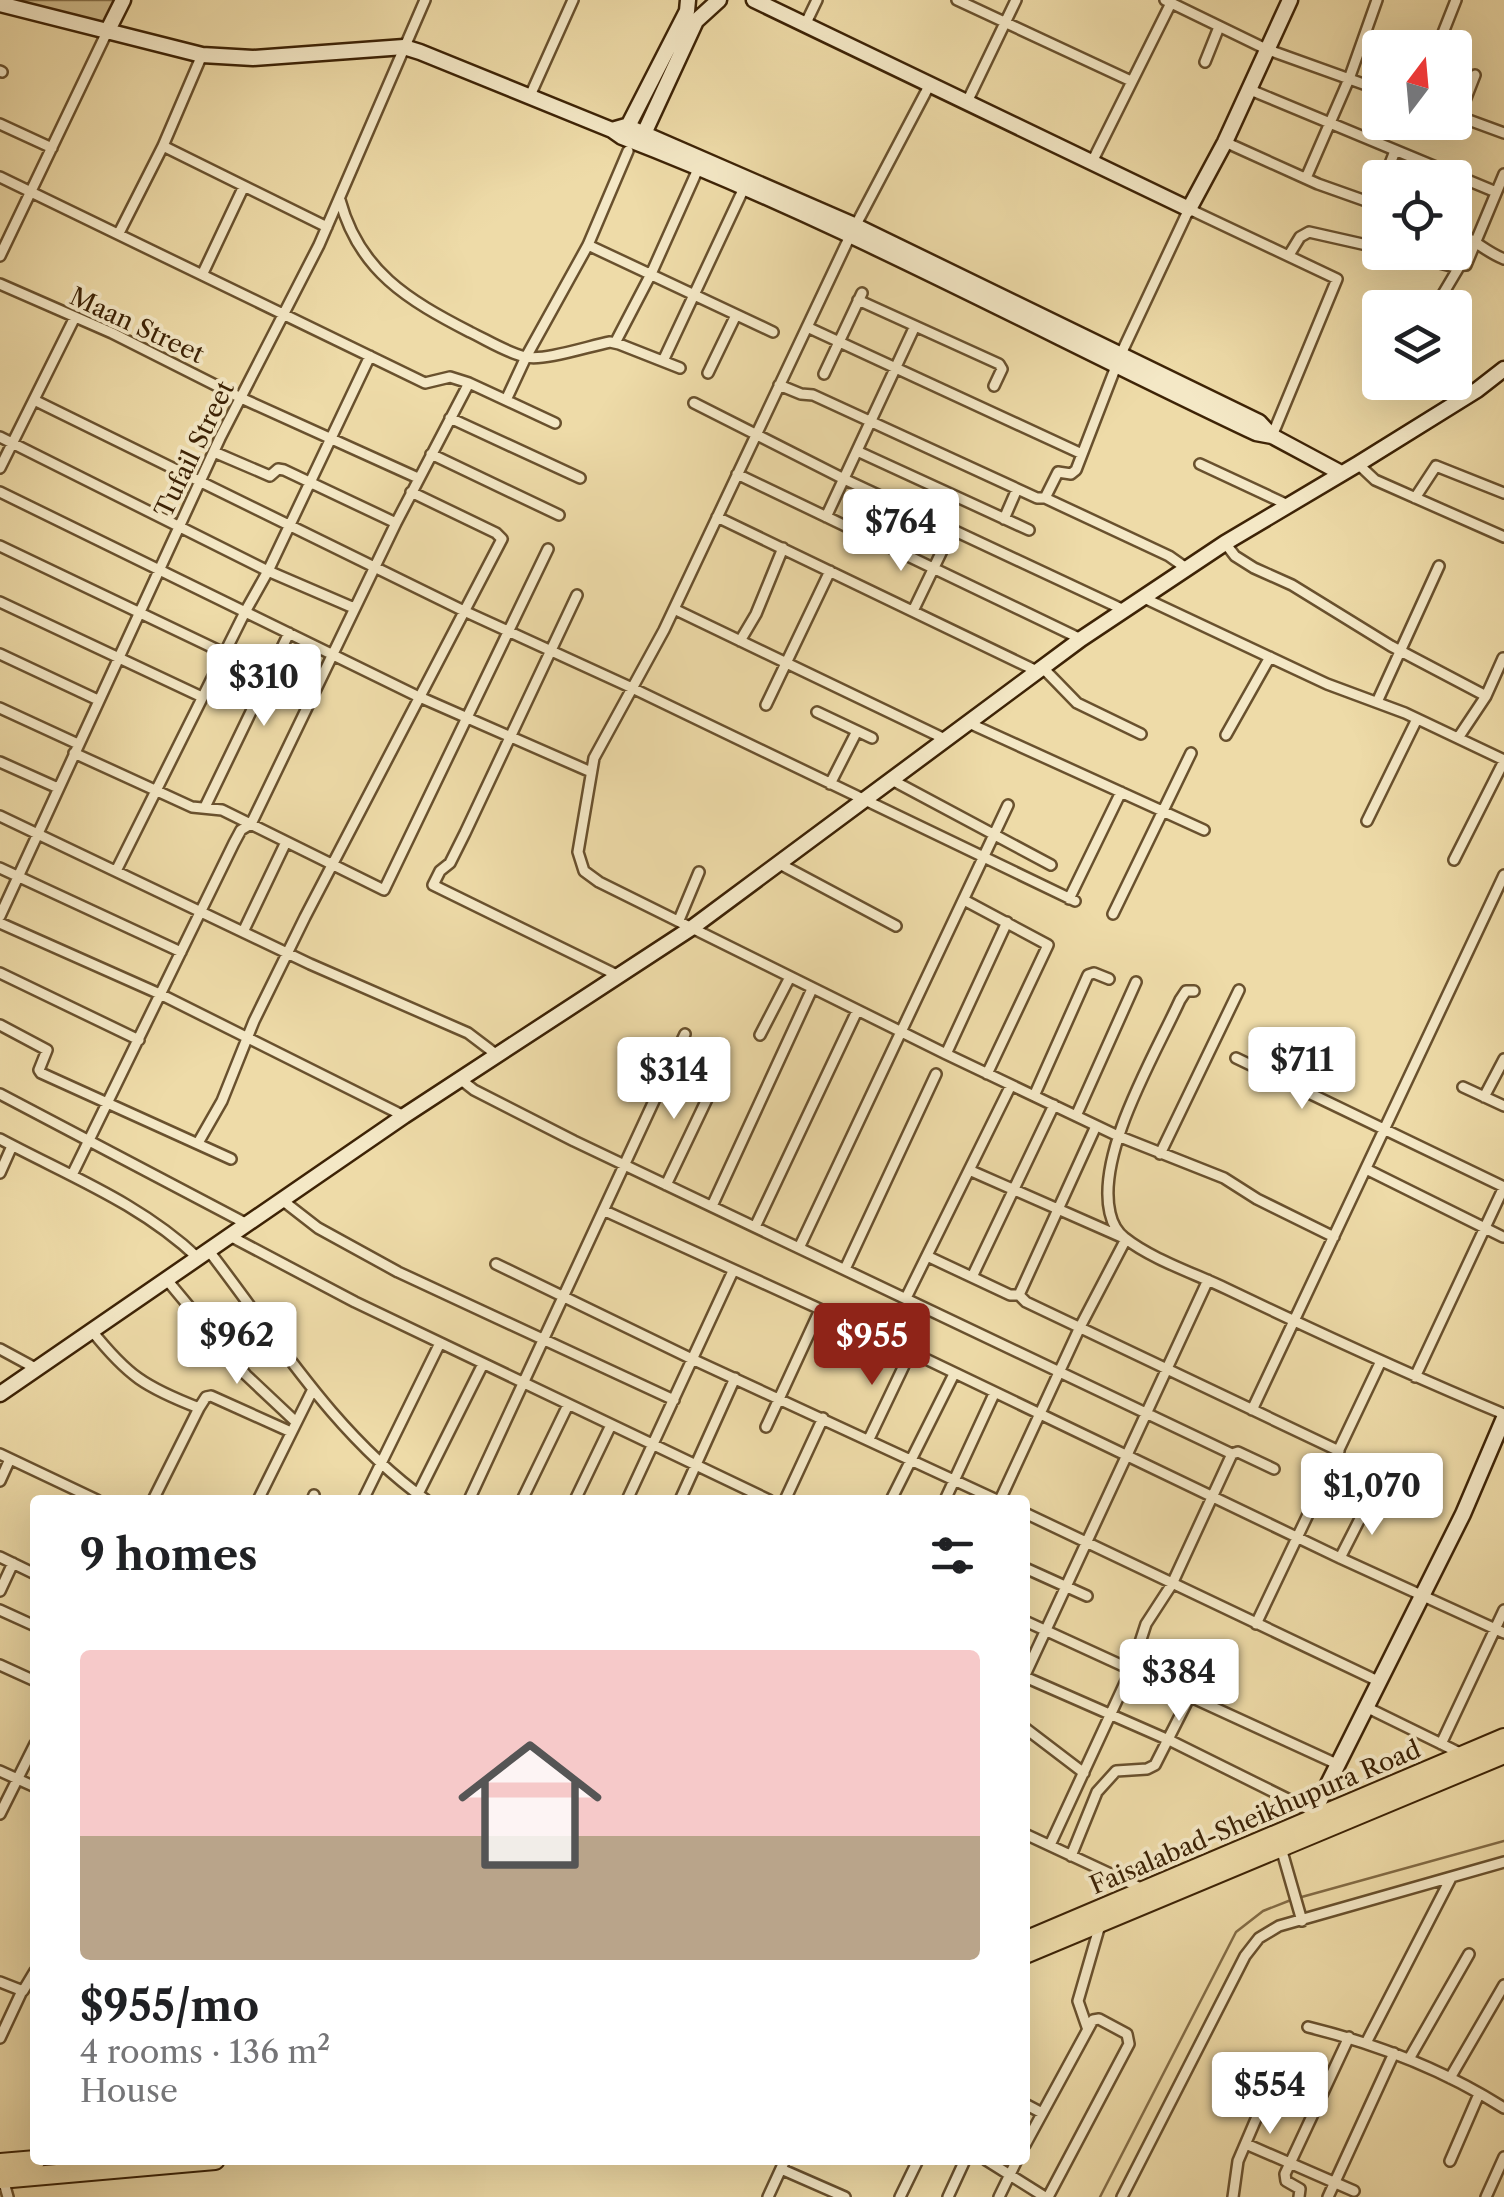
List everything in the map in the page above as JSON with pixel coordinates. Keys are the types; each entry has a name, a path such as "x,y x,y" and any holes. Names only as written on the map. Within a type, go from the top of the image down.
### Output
{"highway":[{"name":"Faisalabad-Sheikhupura Road","path":"1030,1952 1280,1842 1311,1817 1504,1738"},
{"name":"Faisalabad-Sheikhupura Road","path":"1030,1939 1144,1890 1280,1842 1504,1754"},
{"path":"3,2180 30,2164"},
{"path":"3,2180 134,2165"}],"street":[{"path":"0,256 123,0"},
{"name":"Tufail Street","path":"0,917 138,612 340,197 425,0"},
{"path":"529,98 572,0"},
{"path":"506,400 588,245 629,137 687,11 688,0"},
{"path":"629,137 696,21 719,0"},
{"path":"754,0 1332,275 1338,282 1272,436"},
{"path":"805,25 817,0"},
{"path":"957,0 1131,81"},
{"path":"967,102 1016,0"},
{"path":"1045,498 1058,472 1074,472 1118,362 1290,0"},
{"path":"1306,178 1349,79 1377,0"},
{"path":"1444,30 1456,0"},
{"path":"1092,162 1168,1 1266,49 1362,84"},
{"path":"0,4 202,54 253,58 404,47 853,231 1118,362 1259,422 1272,436 1340,473"},
{"path":"1205,62 1219,26"},
{"path":"119,232 163,146 202,54"},
{"path":"1472,81 1475,74"},
{"path":"929,86 853,231 674,610 594,758 578,852 580,865 599,882 857,1011 1096,1126 1224,1178 1334,1237"},
{"path":"1248,89 1496,192"},
{"path":"1472,121 1504,132"},
{"path":"0,124 52,148"},
{"path":"629,137 853,231"},
{"path":"1224,142 1362,199"},
{"path":"163,146 326,227"},
{"path":"1392,160 1396,151"},
{"path":"615,343 652,274 698,169"},
{"path":"1472,254 1504,174"},
{"path":"0,178 119,232 425,383 450,378 469,382 555,423"},
{"path":"203,274 244,186"},
{"path":"663,362 744,188"},
{"path":"340,197 346,222 372,266 386,280 454,324 526,357 615,343 680,368"},
{"path":"1289,255 1300,236 1308,232 1362,244"},
{"path":"1472,238 1484,250 1504,260"},
{"path":"588,245 773,332"},
{"name":"Maan Street","path":"0,284 418,478"},
{"path":"824,374 860,297 999,364 1002,369 994,386"},
{"path":"708,374 736,314"},
{"path":"0,468 75,317"},
{"path":"826,517 915,326"},
{"path":"807,327 1082,454"},
{"path":"116,871 268,570 370,356"},
{"path":"0,1394 404,1116 619,976 686,924 778,864 971,724 1082,639 1186,568 1477,390 1504,369"},
{"path":"72,1175 200,911 241,830 250,824 396,522 469,382"},
{"path":"780,384 872,420 1017,489 1045,498 1169,556 1186,568"},
{"path":"34,400 464,612 630,687 1072,900 1121,792"},
{"path":"694,403 1125,610"},
{"path":"450,418 580,478"},
{"path":"0,437 268,570 354,608"},
{"path":"214,452 270,476 280,469 396,522"},
{"path":"856,452 1029,530"},
{"path":"431,454 560,515"},
{"path":"1200,464 1288,505"},
{"path":"1358,464 1375,480 1504,538"},
{"path":"1414,498 1436,466 1504,494"},
{"path":"737,474 1082,639"},
{"path":"1004,519 1017,489"},
{"path":"0,492 421,698 590,772"},
{"path":"198,1143 222,1102 332,866 502,537 412,492"},
{"path":"717,516 1041,670 1067,696 1140,734"},
{"path":"913,610 952,530"},
{"path":"1224,543 1254,568 1292,585 1400,651 1486,696"},
{"path":"0,546 224,653"},
{"path":"740,641 756,614 783,548"},
{"path":"0,708 156,791 192,807 222,810 384,890 548,549"},
{"path":"1377,702 1439,566"},
{"path":"766,706 830,571"},
{"path":"577,595 513,736 450,863 433,886 619,976"},
{"path":"1144,598 1328,684 1417,718 1504,761 1454,860"},
{"path":"0,602 202,698"},
{"path":"674,610 948,740"},
{"path":"205,807 289,633"},
{"path":"0,654 98,700"},
{"path":"1226,735 1270,657"},
{"path":"1458,738 1486,696 1503,658"},
{"path":"817,712 872,738"},
{"path":"1367,821 1417,718"},
{"path":"971,724 1204,830"},
{"path":"830,784 858,731"},
{"path":"1113,914 1192,752"},
{"path":"0,762 58,788"},
{"path":"892,780 1051,865"},
{"path":"799,1248 1008,805"},
{"path":"0,816 288,954 468,1034 497,1056"},
{"path":"243,932 286,842"},
{"path":"778,864 896,926"},
{"path":"0,868 181,952"},
{"path":"686,924 699,872"},
{"path":"1252,1410 1504,876"},
{"path":"964,900 1048,946 987,1074"},
{"path":"0,917 404,1116"},
{"path":"946,1054 1007,922"},
{"path":"0,973 140,1040"},
{"path":"1034,1096 1088,975 1094,973 1110,980"},
{"path":"760,1035 790,977"},
{"path":"1076,1116 1136,982"},
{"path":"712,1206 812,988"},
{"path":"1160,1154 1238,990"},
{"path":"1126,1239 1110,1216 1110,1161 1180,1000 1184,992 1194,991"},
{"path":"754,1226 857,1011"},
{"path":"0,1025 47,1050 41,1073 231,1159"},
{"path":"472,1495 685,1034"},
{"path":"1236,1058 1504,1187 1415,1377"},
{"path":"1484,1097 1504,1059"},
{"path":"844,1269 936,1074"},
{"path":"666,1185 718,1076"},
{"path":"460,1079 474,1090 666,1185 1146,1414 1274,1469"},
{"path":"906,1298 1011,1085"},
{"path":"1463,1087 1504,1106"},
{"path":"0,1094 247,1224"},
{"path":"972,1277 1054,1105"},
{"path":"1019,1295 1096,1126"},
{"path":"0,1139 146,1215 203,1254 312,1391 381,1465 419,1495"},
{"path":"0,1174 12,1146"},
{"path":"1366,1169 1503,1237"},
{"path":"969,1170 1504,1416 1500,1439 1311,1817 1169,1740 1030,1678"},
{"path":"282,1200 318,1228 398,1272 674,1400"},
{"path":"604,1211 1500,1631"},
{"path":"230,1236 440,1344 758,1495"},
{"path":"1000,1495 1126,1239"},
{"path":"927,1256 1010,1295 1019,1295 1026,1302 1339,1451"},
{"path":"496,1264 987,1495"},
{"path":"630,1495 732,1271"},
{"path":"166,1280 246,1375 296,1422"},
{"path":"1030,1664 1208,1280"},
{"path":"766,1428 820,1310"},
{"path":"92,1331 133,1377 164,1395 199,1408"},
{"path":"366,1495 440,1344"},
{"path":"0,1348 36,1369"},
{"path":"869,1439 910,1353"},
{"path":"1256,1624 1381,1361"},
{"path":"423,1495 483,1364"},
{"path":"894,1495 954,1374"},
{"path":"682,1495 736,1378"},
{"path":"260,1495 312,1391"},
{"path":"947,1495 994,1394"},
{"path":"155,1495 206,1397 290,1432"},
{"path":"524,1495 568,1405"},
{"path":"788,1495 823,1418"},
{"path":"578,1495 611,1426"},
{"path":"1050,1846 1131,1670 1146,1624 1172,1584 1232,1454"},
{"path":"0,1481 5,1456 87,1495"},
{"path":"1340,1558 1369,1501"},
{"path":"1030,1516 1380,1682"},
{"path":"0,1557 30,1572"},
{"path":"0,1592 13,1563"},
{"path":"1030,1570 1088,1596"},
{"path":"0,1610 30,1624"},
{"path":"1441,1744 1500,1631 1504,1610"},
{"path":"1030,1623 1339,1765"},
{"path":"0,1664 30,1679"},
{"path":"1071,1856 1098,1792 1108,1778 1124,1768 1151,1768 1158,1762 1190,1696"},
{"path":"1368,1708 1465,1755"},
{"path":"1030,1732 1084,1773"},
{"path":"0,1814 30,1754"},
{"path":"0,1771 30,1785"},
{"path":"1030,1836 1144,1890"},
{"path":"1280,1842 1302,1920"},
{"path":"1122,2197 1252,1946 1272,1929 1504,1862"},
{"path":"1366,2041 1451,1878"},
{"path":"1087,2026 1078,2001 1101,1922"},
{"path":"1409,2059 1469,1954"},
{"path":"0,1982 22,1991"},
{"path":"1,2036 30,1982"},
{"path":"1450,2078 1504,1986"},
{"path":"996,2165 1046,2197 1130,2044 1127,2034 1099,2019 1087,2026 1030,2135"},
{"path":"1308,2027 1366,2041 1503,2105"},
{"path":"1298,2197 1299,2188 1284,2178 1349,2037"},
{"path":"1328,2197 1394,2053"},
{"path":"1234,2197 1238,2161 1262,2105 1257,2076"},
{"path":"1450,2162 1479,2094"},
{"path":"1030,2106 1042,2112"},
{"path":"1246,2144 1354,2191"},
{"path":"1486,2197 1504,2157"},
{"path":"768,2197 783,2165"},
{"path":"785,2165 844,2197"},
{"path":"900,2197 916,2165"},
{"path":"948,2197 963,2165"},
{"path":"999,2197 1014,2165"}],"shaded area":[{"path":"1,0 119,0 105,27"}],"waterway":[{"path":"1298,1898 1504,1841"},
{"path":"1100,2197 1236,1932 1263,1911 1291,1900"}]}
